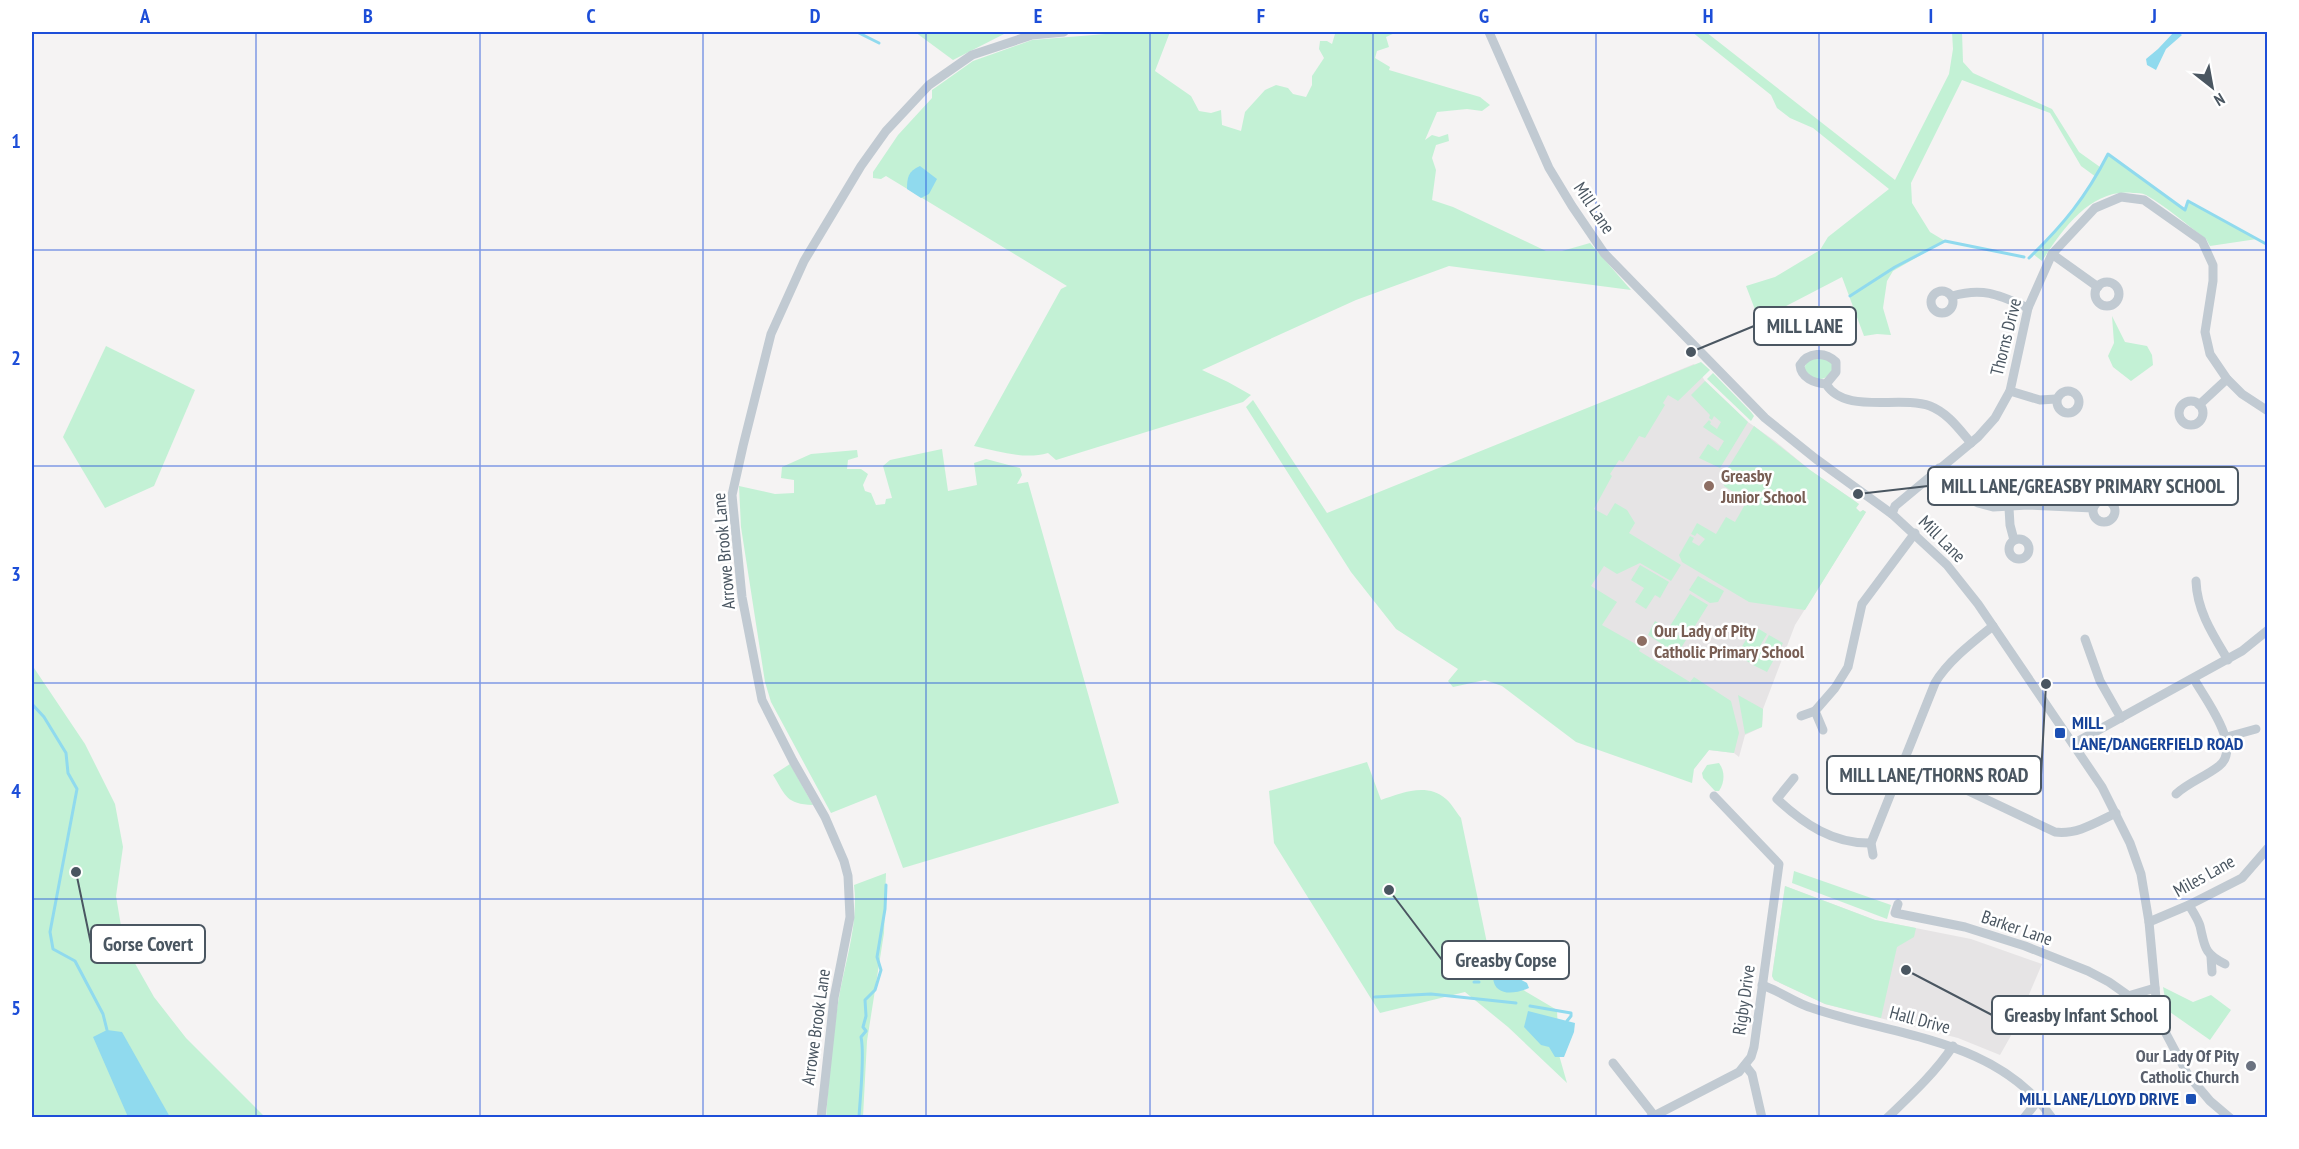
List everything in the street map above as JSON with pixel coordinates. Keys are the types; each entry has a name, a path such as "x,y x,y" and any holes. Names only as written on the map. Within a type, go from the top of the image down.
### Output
{"street":[{"name":"Arrowe Brook Lane","path":"821,1118 834,998 850,917 848,876 825,817 762,700 742,597 732,495 736,475 771,334 804,261 861,166 886,130 929,85 972,55 1032,35 1064,32"},
{"name":"Mill Lane","path":"1489,32 1549,168 1604,253 1765,418 1915,533 1952,571 1993,626 2102,788 2116,813 2141,874 2149,922 2159,1016 2170,1045 2188,1076 2210,1101 2230,1118"},
{"name":"Thorns Drive","path":"1892,514 1895,506 1971,442 1995,418 2010,391 2028,308 2052,254 2095,208 2121,197 2144,200 2202,241 2213,265 2212,289 2205,321 2207,345 2215,363 2227,379 2242,394 2268,411"},
{"path":"2052,254 2098,287"},
{"path":"1952,296 1979,291 2004,297 2028,308"},
{"path":"2199,405 2227,379"},
{"path":"1826,384 1835,394 1852,402 1908,401 1933,407 1950,418 1971,442"},
{"path":"2010,391 2040,400 2056,399"},
{"path":"1939,468 1965,497 1993,507 2009,508 2028,505 2093,508"},
{"path":"2009,508 2014,540"},
{"path":"1801,716 1815,711 1835,688 1848,667 1862,604 1915,533"},
{"path":"2196,581 2197,594 2208,627 2228,660"},
{"path":"1873,855 1871,843 1940,675 1978,637 1993,626"},
{"path":"2073,744 2228,660 2268,630"},
{"path":"2085,639 2100,681 2121,718"},
{"path":"2176,794 2187,783 2217,767 2227,754 2227,737 2194,679"},
{"path":"1815,711 1822,730"},
{"path":"2227,737 2256,729"},
{"path":"1905,760 2055,832 2066,833 2083,828 2116,813"},
{"path":"1794,778 1777,800 1801,821 1839,840 1871,843"},
{"name":"Rigby Drive","path":"1714,796 1779,864 1754,1047 1745,1065"},
{"name":"Miles Lane","path":"2149,922 2242,878 2268,848"},
{"name":"Barker Lane","path":"1898,904 1895,913 1965,927 2025,946 2088,971 2109,982 2128,996 2149,1017 2159,1016"},
{"path":"2189,905 2200,924 2202,941 2211,957 2212,972"},
{"path":"2211,957 2225,964"},
{"name":"Hall Drive","path":"1762,985 1781,992 1810,1008 1953,1046 1994,1064 2039,1099 2052,1118"},
{"path":"2128,996 2155,988"},
{"path":"1887,1118 1922,1085 1953,1046"},
{"path":"1613,1063 1651,1116 1729,1078 1745,1065 1752,1074 1762,1118"},
{"path":"2024,1118 2039,1099"}],"shaded area":[{"path":"1694,364 1705,381 1748,422 1859,504 1856,508 1860,512 1863,510 1866,512 1795,625 1763,709 1762,727 1745,735 1739,757 1734,753 1709,750 1694,769 1638,748 1562,525 1646,384"},
{"path":"1785,886 1875,920 1971,939 2042,964 2013,1032 2000,1055 1958,1038 1825,1004 1774,980 1772,976"}],"green space":[{"path":"915,32 1002,32 1004,34 953,60"},
{"path":"1130,32 1170,32 1155,71 1191,96 1199,111 1211,113 1221,110 1222,125 1241,131 1245,112 1265,90 1276,85 1288,88 1293,94 1306,97 1312,85 1312,76 1324,58 1319,49 1320,41 1332,44 1335,34 1329,32 1397,32 1386,37 1389,47 1377,51 1375,58 1390,67 1389,70 1480,97 1490,105 1482,111 1467,109 1437,112 1425,140 1432,135 1439,137 1448,134 1449,141 1436,145 1432,158 1436,170 1432,200 1453,207 1546,251 1562,251 1590,243 1631,290 1449,266 1356,300 1202,370 1251,395 1243,402 1056,460 1048,453 1030,456 974,446 1061,289 1067,286 886,176 881,179 873,178 873,172 898,135 932,98 932,90 973,61 1032,40"},
{"path":"1692,32 1706,32 1895,180 1949,74 1953,49 1952,32 1962,32 1963,62 1973,73 2052,109 2079,152 2100,167 2108,154 2184,209 2188,201 2257,239 2210,246 2206,239 2146,195 2118,193 2104,197 2079,213 2042,261 2033,254 2075,208 2096,177 2081,166 2050,113 1962,80 1911,183 1912,203 1930,232 1945,241 1893,271 1887,281 1883,308 1891,335 1864,336 1842,277 1759,320 1746,286 1775,277 1820,250 1828,237 1889,189 1813,128 1790,118 1777,108 1771,95"},
{"path":"2112,316 2125,342 2147,346 2152,355 2153,365 2131,381 2113,367 2108,356 2114,343"},
{"path":"106,346 195,390 154,486 105,508 63,437"},
{"path":"1818,357 1832,361 1834,370 1823,379 1815,379 1804,369 1808,359"},
{"path":"1701,362 1710,370 1678,401 1668,395 1663,403 1665,405 1645,438 1639,436 1623,462 1619,460 1594,509 1607,516 1615,503 1627,510 1635,523 1629,533 1681,565 1671,581 1640,563 1617,574 1604,566 1591,586 1617,602 1602,625 1641,647 1639,651 1690,682 1694,677 1731,701 1739,733 1734,753 1709,750 1694,769 1692,783 1576,742 1502,686 1485,680 1453,687 1448,681 1458,669 1396,629 1351,572 1246,407 1253,400 1327,513"},
{"path":"1713,373 1751,412 1754,416 1751,421 1707,379"},
{"path":"1705,381 1748,422 1720,468 1699,458 1708,444 1718,451 1724,441 1703,427 1709,420 1710,424 1717,429 1721,422 1714,416 1712,420 1709,418 1710,415 1691,395"},
{"path":"1754,426 1810,470 1859,504 1856,508 1860,512 1863,510 1866,512 1805,610 1749,602 1682,562 1679,555 1690,536 1694,538 1692,542 1699,546 1705,539 1697,533 1695,536 1691,534 1697,523 1716,534 1726,517 1735,522 1747,501 1724,486 1723,476"},
{"path":"942,449 948,491 977,485 974,463 986,459 1020,468 1022,475 1017,484 1028,482 1119,803 903,868 876,795 831,813 771,702 765,682 741,527 739,486 775,494 794,493 794,480 781,478 782,467 811,454 857,450 858,457 848,460 847,469 861,469 868,474 863,485 865,491 871,493 876,505 885,504 886,499 892,498 883,466 890,460"},
{"path":"1640,565 1669,582 1660,598 1655,595 1646,609 1635,602 1644,588 1631,580"},
{"path":"1698,576 1724,591 1718,602 1710,603 1689,590"},
{"path":"1690,594 1708,605 1688,637 1670,626"},
{"path":"1655,621 1686,640 1674,659 1669,655 1665,646 1648,635"},
{"path":"1754,626 1767,634 1750,663 1737,655"},
{"path":"1769,635 1783,643 1767,672 1753,665"},
{"path":"32,665 85,744 115,804 123,847 116,896 124,944 154,997 186,1038 265,1117 32,1117"},
{"path":"1738,695 1763,709 1762,727 1745,734"},
{"path":"1367,762 1381,800 1414,790 1431,791 1446,799 1461,818 1493,972 1557,1010 1559,1055 1567,1083 1508,1027 1465,992 1380,1013 1274,843 1269,791"},
{"path":"1719,763 1723,780 1719,791 1715,791 1703,778 1702,773 1707,765"},
{"path":"790,764 813,805 797,803 788,798 773,775"},
{"path":"1794,871 1891,905 1887,919 1792,883"},
{"path":"886,873 884,933 867,1041 863,1117 826,1118 836,1017 853,930 854,885"},
{"path":"1785,886 1875,920 1916,928 1914,937 1897,947 1881,1018 1825,1004 1774,980 1772,976"},
{"path":"2163,987 2193,1002 2211,995 2231,1010 2210,1040 2167,1010"}],"water":[{"path":"2174,32 2182,35 2166,49 2156,70 2147,65 2146,59"},
{"path":"920,166 937,179 929,194 921,198 907,189 909,175"},
{"path":"1502,969 1527,983 1529,988 1518,992 1502,991 1493,978"},
{"path":"1528,1011 1575,1023 1574,1032 1564,1057 1555,1057 1549,1047 1541,1045 1524,1027"},
{"path":"107,1030 122,1032 170,1117 128,1117 93,1037"}],"waterway":[{"path":"857,32 879,43"},
{"path":"2029,258 2073,209 2108,154 2185,210 2188,201 2268,245"},
{"path":"1850,296 1895,267 1945,241 2024,257"},
{"path":"1760,324 1800,315"},
{"path":"32,704 44,717 66,753 68,773 77,789 50,932 53,949 75,961 103,1014 107,1030"},
{"path":"859,1118 861,1037 866,1031 863,1027 866,1016 865,1000 875,990 881,970 877,957 885,909 886,885"},
{"path":"1474,982 1479,982"},
{"path":"1375,997 1431,994 1516,1003"},
{"path":"1530,1006 1571,1013 1567,1021"}],"place":[{"name":"MILL LANE","path":"1691,352"},
{"name":"Greasby Junior School","path":"1709,486"},
{"name":"MILL LANE/GREASBY PRIMARY SCHOOL","path":"1858,494"},
{"name":"Our Lady of Pity Catholic Primary School","path":"1642,641"},
{"name":"MILL LANE/THORNS ROAD","path":"2046,684"},
{"name":"MILL LANE/DANGERFIELD ROAD","path":"2060,733"},
{"name":"Gorse Covert","path":"76,872"},
{"name":"Greasby Copse","path":"1389,890"},
{"name":"Greasby Infant School","path":"1906,970"},
{"name":"Our Lady Of Pity Catholic Church","path":"2251,1066"},
{"name":"MILL LANE/LLOYD DRIVE","path":"2191,1099"}]}
